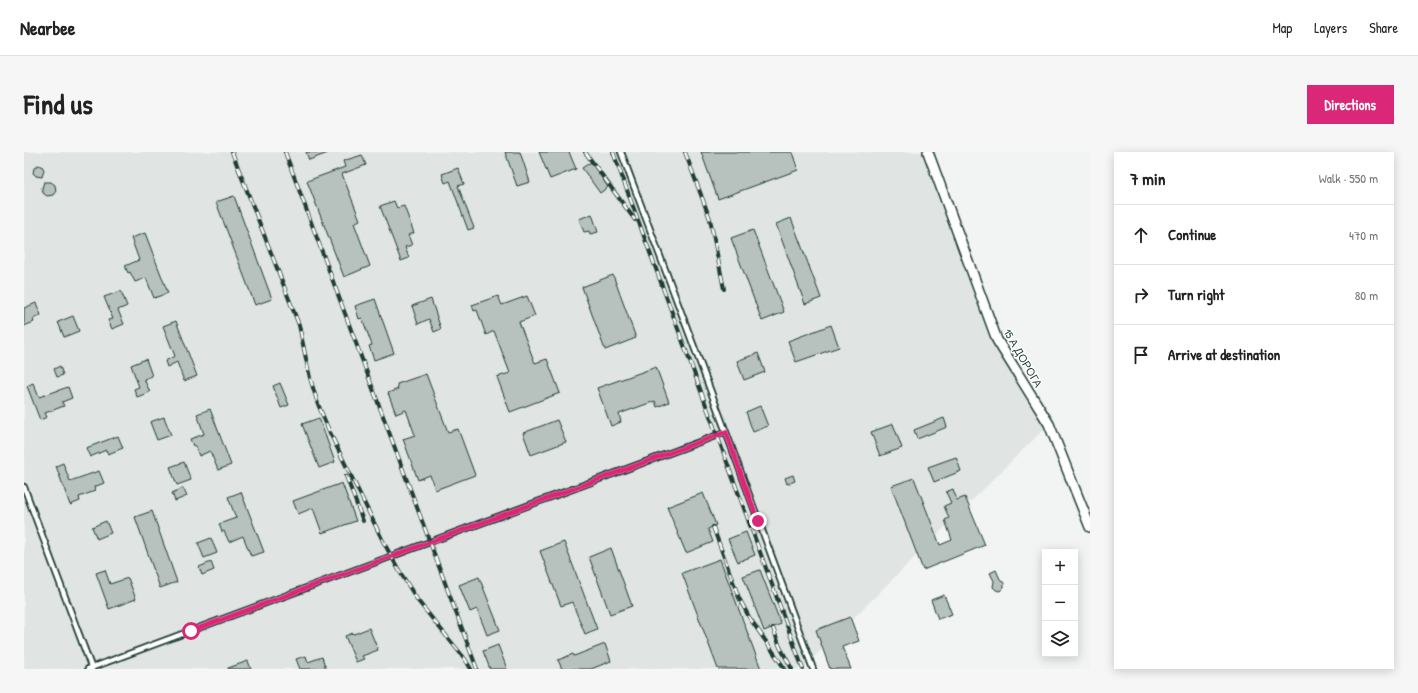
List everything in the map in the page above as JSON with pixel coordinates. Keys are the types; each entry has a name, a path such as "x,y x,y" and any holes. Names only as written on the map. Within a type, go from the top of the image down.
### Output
{"street":[{"name":"15 А ДОРОГА","path":"928,152 997,340 1049,424 1090,527"}],"lane":[{"path":"621,152 813,669"},
{"path":"24,487 90,669 726,432"}],"shaded area":[{"path":"24,152 928,152 997,340 1049,424 802,669 24,669"}],"building":[{"path":"306,152 328,152 328,153 309,160"},
{"path":"505,152 520,152 530,182 517,186"},
{"path":"539,152 569,152 576,169 550,179"},
{"path":"701,152 792,152 798,170 718,199"},
{"path":"362,155 366,165 342,174 360,220 354,223 370,266 344,277 307,181 345,167 343,161"},
{"path":"591,162 608,187 600,193 582,168"},
{"path":"38,165 42,166 44,170 42,177 36,176 33,173 34,168"},
{"path":"458,168 464,184 458,186 474,228 468,230 450,181 445,183 442,174"},
{"path":"44,182 51,182 55,185 56,191 53,195 47,196 43,193 42,188"},
{"path":"234,196 272,299 255,305 216,202"},
{"path":"394,201 397,208 404,206 414,233 408,235 412,245 405,247 409,258 401,261 380,206"},
{"path":"592,214 598,232 590,234 589,231 584,232 579,219"},
{"path":"791,218 821,298 805,304 776,224"},
{"path":"753,230 784,312 762,321 731,238"},
{"path":"145,233 168,293 154,298 146,278 135,282 125,266 139,260 131,238"},
{"path":"613,275 636,338 605,350 582,287"},
{"path":"121,291 127,306 118,310 124,324 112,329 108,320 113,319 104,297"},
{"path":"498,296 502,305 527,296 535,316 519,322 535,363 547,359 560,393 510,412 497,377 510,373 494,331 486,335 477,310 474,311 472,305"},
{"path":"375,299 394,353 374,360 369,346 372,345 362,318 359,319 355,306"},
{"path":"431,299 441,329 434,332 429,319 418,324 412,306"},
{"path":"36,303 41,315 33,319 34,322 24,326 24,308"},
{"path":"73,316 79,331 64,337 58,322"},
{"path":"176,321 197,376 184,381 177,362 167,367 165,361 175,356 163,326"},
{"path":"831,325 839,347 796,362 788,341"},
{"path":"758,353 765,372 744,380 737,361"},
{"path":"146,359 152,376 144,379 150,392 137,397 134,389 139,387 131,365"},
{"path":"60,366 63,375 57,377 54,369"},
{"path":"656,367 669,402 657,407 655,401 619,414 621,422 611,426 597,388"},
{"path":"426,374 448,432 458,429 475,475 435,490 430,475 418,480 403,439 415,435 406,410 396,414 388,393 398,389 397,384"},
{"path":"33,383 39,397 68,387 72,398 62,402 64,406 45,413 47,417 40,420 27,386"},
{"path":"280,383 289,405 281,408 273,386"},
{"path":"760,406 768,426 753,432 746,412"},
{"path":"210,409 231,465 218,470 210,451 199,456 195,445 193,446 190,439 204,434 197,414"},
{"path":"164,417 171,435 157,440 150,422"},
{"path":"319,418 335,462 319,468 302,424"},
{"path":"944,418 947,427 917,439 914,430"},
{"path":"557,420 566,442 531,455 523,433"},
{"path":"893,424 902,448 880,456 871,432"},
{"path":"118,436 123,448 108,454 106,450 90,457 86,448"},
{"path":"956,457 961,471 934,482 928,467"},
{"path":"184,462 191,480 177,485 170,467"},
{"path":"63,463 70,481 99,471 104,483 94,487 95,491 79,497 80,501 70,505 56,466"},
{"path":"793,475 795,481 787,484 785,478"},
{"path":"914,478 940,545 952,540 945,520 949,518 944,506 951,503 946,492 953,489 957,500 965,497 985,545 923,570 891,486"},
{"path":"342,483 356,521 322,533 313,508 298,514 293,501"},
{"path":"183,488 187,496 175,501 172,493"},
{"path":"241,492 264,552 251,556 243,536 229,542 224,531 222,532 219,524 236,518 228,497"},
{"path":"703,493 716,525 708,529 713,542 686,553 667,507"},
{"path":"152,511 177,582 160,588 135,517"},
{"path":"106,521 111,533 97,539 92,527"},
{"path":"746,532 755,555 738,562 728,539"},
{"path":"211,538 217,553 204,558 198,543"},
{"path":"564,542 597,629 585,634 572,602 561,606 540,551"},
{"path":"611,548 632,606 610,614 589,557"},
{"path":"720,559 761,669 718,669 682,573"},
{"path":"211,562 214,570 202,575 199,567"},
{"path":"105,570 110,584 128,578 136,599 109,609 96,573"},
{"path":"760,570 781,624 764,631 743,576"},
{"path":"996,570 1000,579 1004,583 1004,587 1000,591 993,587 994,581 990,573"},
{"path":"479,577 500,630 487,635 477,609 470,612 459,585"},
{"path":"944,595 952,614 938,619 931,600"},
{"path":"850,617 859,641 842,647 851,669 830,669 816,630"},
{"path":"369,628 378,650 362,656 364,659 356,662 345,636"},
{"path":"605,644 611,661 591,669 562,669 558,660 573,654 574,656"},
{"path":"498,645 507,669 490,669 483,651"},
{"path":"306,656 308,662 322,657 326,669 300,669 296,659"},
{"path":"248,661 251,669 228,669 228,668"}],"railway":[{"path":"232,152 299,325 310,378 318,404 330,433 384,543 400,572 418,601 465,659 471,669"},
{"path":"285,152 477,669"},
{"path":"585,152 635,220"},
{"path":"613,152 803,669"},
{"path":"685,152 710,219 724,289"},
{"path":"346,476 363,521"},
{"path":"713,527 739,598 749,617 785,669"},
{"path":"773,628 780,647 792,669"}],"route":[{"path":"191,631 726,432 758,521"}]}
